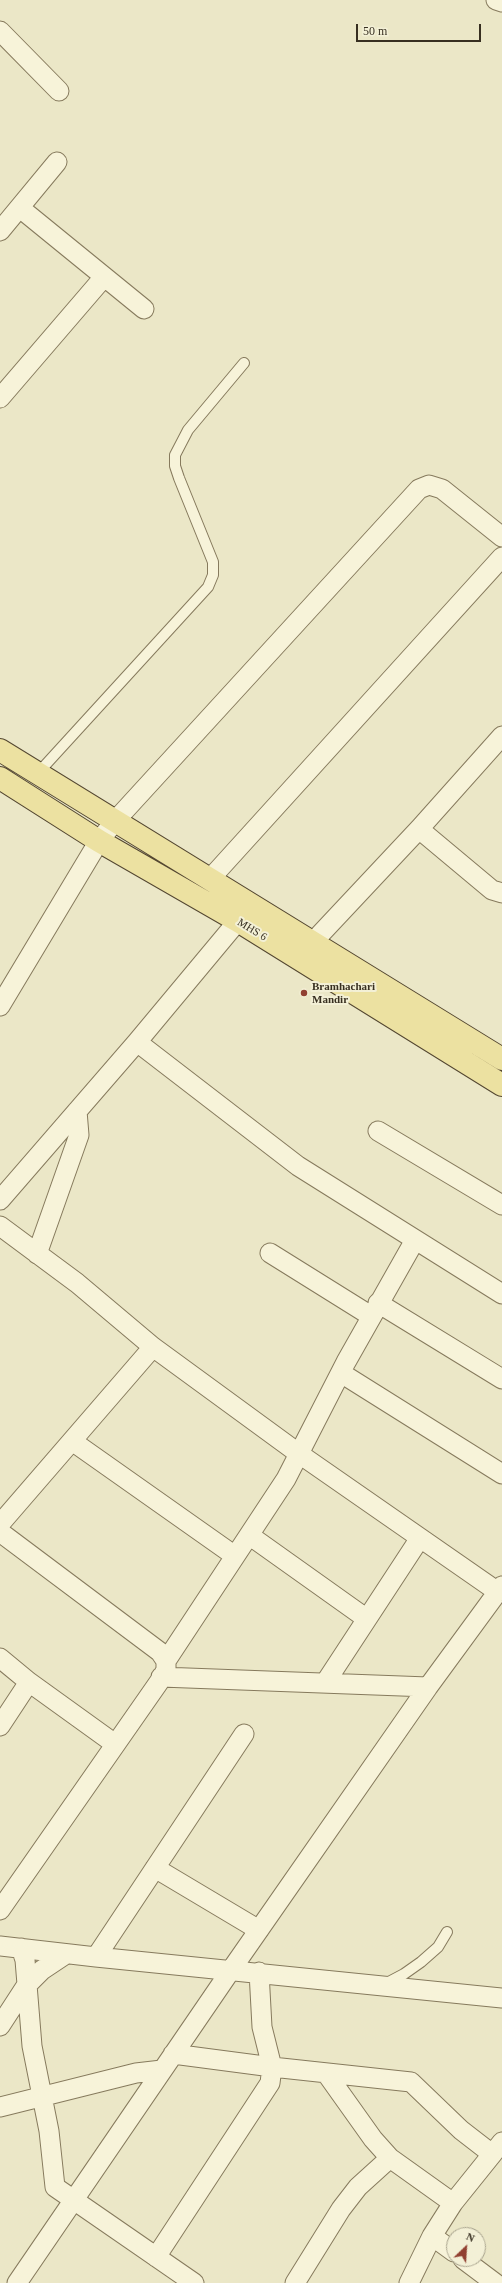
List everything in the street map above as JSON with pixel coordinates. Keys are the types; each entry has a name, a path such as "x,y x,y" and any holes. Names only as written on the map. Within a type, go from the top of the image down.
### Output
{"main road":[{"path":"0,750 210,879 245,913 313,942 502,1059"},
{"name":"MHS 6","path":"0,778 99,841 245,913 502,1085"}],"street":[{"path":"496,0 502,2"},
{"path":"0,31 59,91"},
{"path":"0,231 58,162"},
{"path":"20,208 144,310"},
{"path":"0,398 104,277"},
{"path":"2,997 99,841 115,821 424,486 435,486 442,489 502,537"},
{"path":"210,879 502,557"},
{"path":"313,942 419,829 502,736"},
{"path":"419,829 492,890 502,893"},
{"path":"0,1200 137,1042 245,913"},
{"path":"137,1042 298,1166 502,1294"},
{"path":"37,1254 79,1135 77,1111"},
{"path":"378,1132 502,1205"},
{"path":"0,1226 77,1283 153,1347 298,1453 420,1538 500,1589 428,1687 231,1970 17,2283"},
{"path":"0,1910 115,1744 286,1479 298,1453 375,1309 415,1240"},
{"path":"270,1253 502,1379"},
{"path":"0,1524 153,1347"},
{"path":"341,1373 502,1474"},
{"path":"72,1441 235,1556"},
{"path":"0,1532 160,1652 164,1669"},
{"path":"249,1535 367,1619"},
{"path":"325,1683 420,1538"},
{"path":"0,1658 115,1744"},
{"path":"164,1669 325,1683 428,1687"},
{"path":"0,1677 27,1679"},
{"path":"0,1726 27,1679"},
{"path":"96,1957 244,1734"},
{"path":"155,1868 259,1930"},
{"path":"0,1946 502,1998"},
{"path":"20,1948 25,1960 32,2046 49,2131 54,2183 59,2191 194,2283"},
{"path":"0,2026 26,1986 42,1970 66,1954"},
{"path":"156,2257 270,2083 272,2067 262,2027 259,1972"},
{"path":"173,2054 272,2067 411,2082 461,2130 497,2148 453,2203 432,2236 409,2283"},
{"path":"0,2107 136,2073 162,2070"},
{"path":"326,2073 373,2139 390,2158 453,2203"},
{"path":"295,2283 341,2209 358,2187 390,2158"},
{"path":"432,2236 446,2246"},
{"path":"474,2267 495,2283"}],"lane":[{"path":"38,773 208,587 213,575 213,562 179,478 175,466 175,455 188,430 244,363"},
{"path":"381,1985 404,1974 421,1962 438,1947 448,1932"}],"place":[{"name":"Bramhachari Mandir","path":"304,993"}]}
